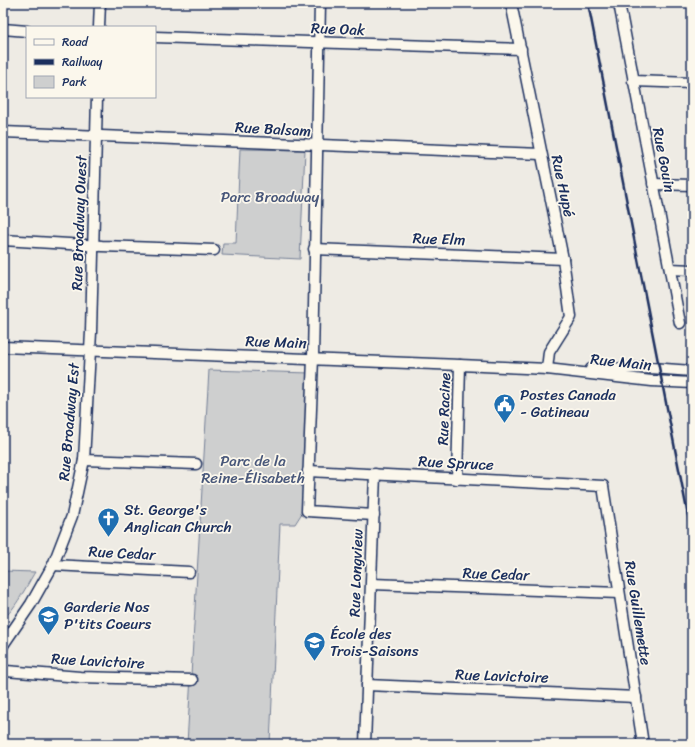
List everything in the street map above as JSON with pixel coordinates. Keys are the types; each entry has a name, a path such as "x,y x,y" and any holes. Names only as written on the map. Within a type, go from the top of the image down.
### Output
{"street":[{"path":"99,26 100,3"},
{"path":"320,3 313,358 307,511 374,515"},
{"name":"Rue Hupé","path":"511,3 563,259 571,317 548,352 547,369"},
{"name":"Rue Gouin","path":"618,3 680,323"},
{"path":"3,29 26,31"},
{"name":"Rue Oak","path":"156,37 521,49"},
{"path":"634,80 692,83"},
{"name":"Rue Broadway Ouest","path":"89,350 97,98"},
{"name":"Rue Balsam","path":"3,132 541,154"},
{"path":"653,184 692,185"},
{"path":"3,240 214,250"},
{"name":"Rue Elm","path":"314,249 563,259"},
{"path":"670,269 692,270"},
{"name":"Rue Main","path":"3,347 313,358 547,369 651,368 692,371"},
{"name":"Rue Broadway Est","path":"3,645 31,604 53,565 72,516 84,460 89,350"},
{"name":"Rue Racine","path":"457,478 460,365"},
{"name":"Rue Main","path":"547,369 652,381 692,383"},
{"path":"84,460 196,464"},
{"name":"Rue Spruce","path":"308,471 603,486"},
{"name":"Rue Longview","path":"365,744 375,474"},
{"name":"Rue Guillemette","path":"603,486 643,744"},
{"name":"Rue Cedar","path":"53,565 189,572"},
{"name":"Rue Cedar","path":"372,584 619,593"},
{"path":"3,627 16,625"},
{"name":"Rue Lavictoire","path":"4,670 80,677 192,680"},
{"name":"Rue Lavictoire","path":"367,685 636,697"}],"green space":[{"name":"Parc Broadway","path":"240,149 305,150 300,259 222,255 223,243 236,243"},
{"name":"Parc de la Reine-Élisabeth","path":"209,370 310,373 302,513 295,524 280,524 270,744 187,744"},
{"path":"3,571 35,572 12,610 3,618"}],"railway":[{"path":"588,3 692,536"}],"place":[{"name":"Postes Canada - Gatineau","path":"505,424"},
{"name":"St. George's Anglican Church","path":"108,538"},
{"name":"Garderie Nos P'tits Coeurs","path":"48,636"},
{"name":"École des Trois-Saisons","path":"315,662"}]}
